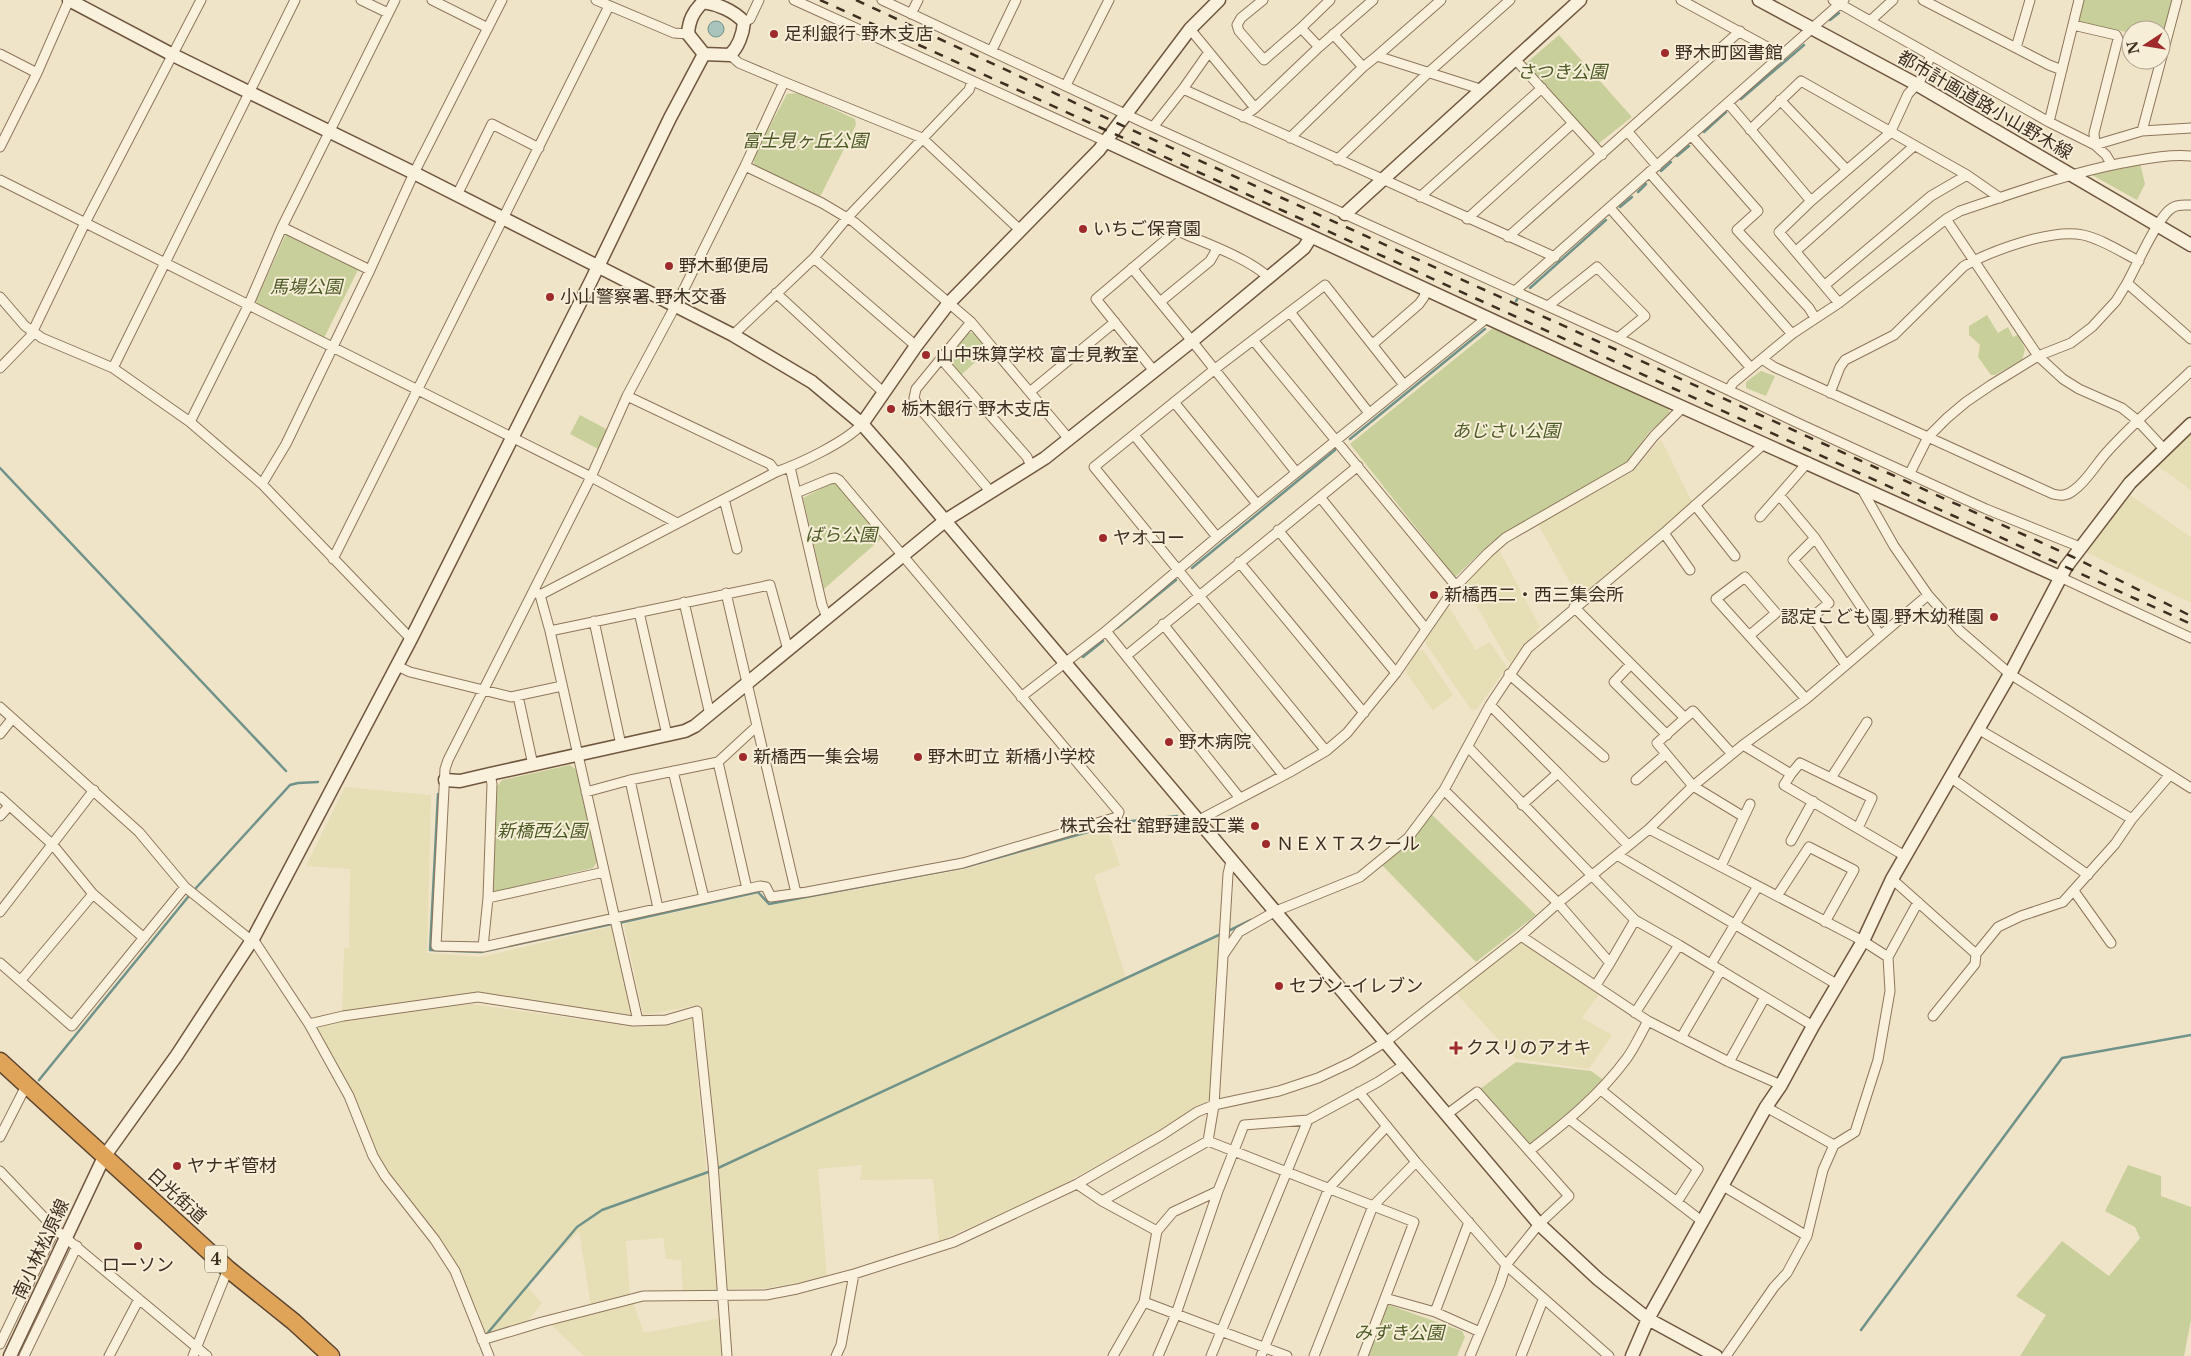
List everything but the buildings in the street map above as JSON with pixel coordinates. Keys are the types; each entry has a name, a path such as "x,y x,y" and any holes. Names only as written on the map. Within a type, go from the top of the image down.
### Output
{"highway":[{"name":"日光街道","path":"0,1061 27,1083 104,1158 228,1269 294,1322 331,1356"}],"street":[{"path":"0,147 37,73 69,0 173,56 414,173 733,335 812,382 862,424 946,520 1199,820 1231,861 1387,1041 1404,1065 1539,1224 1598,1279 1648,1319 1716,1356"},
{"path":"0,368 25,343 33,331 85,223 201,0"},
{"path":"113,368 295,0"},
{"path":"362,0 388,13"},
{"path":"190,422 248,306 282,228 395,0"},
{"path":"432,0 488,28"},
{"path":"262,484 286,444 370,270 414,173 502,0"},
{"path":"596,0 674,34 688,34"},
{"path":"744,22 750,19 759,0"},
{"path":"794,0 2191,638"},
{"path":"882,0 1153,127 1516,291 1986,509 2080,547"},
{"path":"911,14 918,0"},
{"path":"992,50 1016,0"},
{"path":"1066,85 1109,0"},
{"path":"537,593 776,472 790,467 852,434 862,424 916,346 948,304 1099,150 1190,29 1218,0"},
{"path":"1263,0 1241,18 1237,25 1238,31 1264,60 1330,0"},
{"path":"1243,117 1256,108 1318,47 1373,0"},
{"path":"1290,138 1363,67 1441,0"},
{"path":"1346,214 1480,89 1580,0"},
{"path":"1681,0 1782,55"},
{"name":"都市計画道路小山野木線","path":"1759,0 1916,84 2191,244"},
{"path":"1870,21 1893,0"},
{"path":"1924,0 2062,70"},
{"path":"2016,48 2028,0"},
{"path":"2049,122 2079,0"},
{"path":"2171,22 2177,0"},
{"path":"744,22 732,12 702,1 694,10 689,23 688,34 704,54 730,56 739,63 922,138 1020,230"},
{"path":"1516,291 1782,55 1839,1 1870,21 2049,122 2095,145 2106,155 2112,166"},
{"path":"1337,160 1504,2"},
{"path":"333,559 609,6"},
{"path":"730,56 743,31 744,22"},
{"path":"2072,25 2116,35 2118,39 2094,133 2095,145"},
{"path":"1301,28 1318,47"},
{"path":"1190,29 1256,108"},
{"path":"1508,237 1740,31"},
{"path":"1333,34 1363,67"},
{"path":"1153,127 1183,90 1209,52"},
{"path":"0,54 37,73"},
{"name":"南小林松原線","path":"10,1356 104,1158 177,1055 252,940 411,639 670,118 704,54"},
{"path":"1840,303 1779,232 1811,201 1890,133 1908,94 1920,81 1931,55"},
{"path":"1377,56 1480,89"},
{"path":"1515,59 1602,155"},
{"path":"2142,131 2158,70"},
{"path":"733,335 814,258 847,218 969,90 972,81"},
{"path":"1750,130 1801,81 1967,175 2000,198"},
{"path":"784,82 745,166 675,306 627,396 537,593 448,760 445,769 436,946 483,947 763,886 771,897 775,897 963,863 1117,817 1119,812 839,480 835,478 830,479 796,493"},
{"path":"1420,197 1542,88"},
{"path":"1183,90 1554,257"},
{"path":"1780,100 1847,170"},
{"path":"1728,103 1811,201"},
{"path":"1467,219 1573,123"},
{"path":"457,195 492,124 539,148"},
{"path":"2095,145 2142,131 2191,128"},
{"path":"1628,132 1653,169 1792,334"},
{"path":"1691,135 1758,211 1737,230 1809,308 1815,318"},
{"path":"1796,251 1914,146"},
{"path":"1729,390 1733,383 1792,334 1840,303 1946,219 1960,212 2071,174 2150,158 2172,155 2191,156"},
{"path":"745,166 822,203 847,218 971,322 1030,390 1069,439"},
{"path":"1825,285 1931,196 1967,175"},
{"path":"0,180 591,477 678,523"},
{"path":"1910,473 1928,437 1966,402 2038,356 2070,343 2092,327 2116,301 2158,225 2173,206 2191,205"},
{"path":"1610,208 1751,368"},
{"path":"1946,219 2038,356 2063,379 2079,389 2122,408 2137,420 2164,449"},
{"path":"282,228 370,270"},
{"path":"1154,370 1096,299 1175,232 1180,232 1217,249 1260,270 1268,277"},
{"path":"1830,393 1840,367 1845,360 1894,335 1964,266 1975,260 2034,240 2070,234 2093,238 2139,261"},
{"path":"445,780 460,781 685,731 710,715 946,520 1031,466 1069,439 1192,341 1304,248 1311,237"},
{"path":"1160,302 1210,261 1217,249"},
{"path":"814,258 916,346"},
{"path":"1548,306 1597,266 1645,316 1618,338"},
{"path":"1132,268 1296,472"},
{"path":"2127,283 2191,339"},
{"path":"1326,751 1094,467 1215,369 1325,285 1404,385"},
{"path":"1373,344 1419,304 1424,297 1426,289"},
{"path":"776,294 884,392"},
{"path":"0,297 25,326 42,338 113,368 190,422 262,484 411,639"},
{"path":"1290,312 1369,413"},
{"path":"1021,697 1106,631 1257,504 1488,317"},
{"path":"971,322 942,360 916,389 914,398 918,406 990,491"},
{"path":"1030,390 1115,322"},
{"path":"1253,340 1456,586"},
{"path":"1762,359 1774,368 2052,494 2061,496 2078,488 2106,453 2137,420 2191,371"},
{"path":"942,360 1026,457 1031,466"},
{"path":"627,396 770,464 776,472"},
{"path":"1174,402 1257,504"},
{"path":"1199,820 1326,751 1347,733 1364,714 1396,673 1456,586 1488,553 1505,538 1630,466 1654,436 1683,407"},
{"path":"1632,1356 1648,1319 1766,1107 1781,1085 1863,941 1892,879 2010,674 2062,578 2066,567 2130,483 2191,424"},
{"path":"1134,435 1217,537"},
{"path":"1224,954 1239,932 1276,911 1360,877 1408,838 1444,790 1490,705 1528,648 1574,607 1664,533 1765,443"},
{"path":"1760,517 1808,462"},
{"path":"1126,656 1358,466"},
{"path":"790,467 822,605 827,617"},
{"path":"1860,486 1894,546 1928,595 1960,630 2010,674 2169,776 2191,788"},
{"path":"1780,496 1815,538 1880,636"},
{"path":"1320,497 1426,629"},
{"path":"724,499 737,548"},
{"path":"1695,505 1735,556"},
{"path":"1278,530 1396,673"},
{"path":"1664,533 1690,570"},
{"path":"1815,538 1792,560 1829,604 1812,617 1846,666"},
{"path":"1239,562 1364,714"},
{"path":"1750,635 1776,613 1745,577 1716,599 1806,699"},
{"path":"550,631 770,585 788,650"},
{"path":"537,593 550,631 638,1021"},
{"path":"726,593 796,893"},
{"path":"482,1340 542,1322 643,1296 766,1295 854,1274 954,1242 1077,1184 1198,1112 1214,1105 1279,1091 1318,1078 1352,1062 1387,1041 1521,936 1558,903 1649,829 1694,786 1732,754 1806,699 1928,595"},
{"path":"684,602 710,715"},
{"path":"1574,607 1685,718"},
{"path":"639,612 667,735"},
{"path":"594,621 621,745"},
{"path":"1163,624 1283,775"},
{"path":"1106,631 1239,797"},
{"path":"1631,664 1614,682 1667,735"},
{"path":"397,666 410,672 511,696 562,686"},
{"path":"1509,674 1604,757"},
{"path":"518,696 533,765"},
{"path":"1490,705 1628,845"},
{"path":"0,707 139,832 185,887 252,940 309,1024 349,1096 373,1156 435,1240 455,1271 489,1356"},
{"path":"1732,754 1693,711 1657,743 1694,786 1744,817"},
{"path":"0,734 12,718"},
{"path":"1831,778 1867,722"},
{"path":"586,792 630,780 718,762 757,726"},
{"path":"1978,729 2132,819"},
{"path":"1743,745 1791,774"},
{"path":"1468,747 1635,920 1813,1026"},
{"path":"1636,780 1666,754"},
{"path":"718,762 747,889"},
{"path":"1858,828 1872,798 1800,763 1784,785 1905,856"},
{"path":"673,772 704,898"},
{"path":"1522,805 1558,773"},
{"path":"483,947 488,898 492,784 490,774"},
{"path":"1933,1016 1975,964 1976,954 1998,928 2021,916 2064,902 2115,844 2132,819 2169,776"},
{"path":"1950,777 2088,875"},
{"path":"630,780 658,908"},
{"path":"0,912 94,790"},
{"path":"1444,790 1558,903 1610,962"},
{"path":"0,797 53,845 93,894 144,938"},
{"path":"1790,841 1814,801"},
{"path":"1721,866 1750,804"},
{"path":"0,816 9,806"},
{"path":"1649,829 1863,941 1888,957"},
{"path":"1777,896 1809,847 1854,870 1825,922"},
{"path":"1617,854 1838,985"},
{"path":"1208,1141 1214,1105 1228,874 1231,861"},
{"path":"488,898 604,872"},
{"path":"1892,879 1976,954"},
{"path":"1711,964 1758,886"},
{"path":"0,963 72,1026 185,887"},
{"path":"2074,891 2111,943"},
{"path":"21,980 93,894"},
{"path":"1726,1356 1774,1287 1787,1273 1807,1236 1823,1170 1834,1145 1855,1132 1878,1060 1890,990 1888,957 1918,902"},
{"path":"1596,984 1635,920"},
{"path":"1521,936 1596,984 1648,1021 1781,1085"},
{"path":"1635,1013 1679,945"},
{"path":"1681,1038 1721,970"},
{"path":"309,1024 343,1016 478,997 638,1021 666,1020 697,1011 713,1164 727,1356"},
{"path":"1730,1062 1764,997"},
{"path":"1529,1151 1570,1119 1601,1090 1628,1057 1648,1021"},
{"path":"1158,1356 1176,1314 1218,1191 1244,1125 1308,1120 1404,1065"},
{"path":"0,1137 27,1083"},
{"path":"1601,1090 1698,1169 1677,1202"},
{"path":"1359,1092 1416,1162 1506,1265 1598,1353 1609,1356"},
{"path":"1446,1115 1477,1092 1569,1196 1539,1224 1506,1265 1470,1356"},
{"path":"1766,1107 1834,1145"},
{"path":"1570,1119 1703,1222"},
{"path":"1212,1356 1308,1120"},
{"path":"1262,1352 1329,1188 1387,1126"},
{"path":"1208,1141 1414,1222 1363,1356"},
{"path":"1102,1201 1208,1141"},
{"path":"1314,1356 1373,1206 1416,1162"},
{"path":"0,1171 55,1229 207,1356"},
{"path":"1077,1184 1102,1201 1157,1231"},
{"path":"1723,1186 1807,1236"},
{"path":"1113,1356 1144,1302 1157,1231 1174,1212 1218,1191"},
{"path":"1435,1312 1469,1222"},
{"path":"1,1340 55,1229"},
{"path":"24,1356 77,1246"},
{"path":"193,1356 228,1269"},
{"path":"836,1356 841,1345 854,1274"},
{"path":"1385,1298 1435,1312 1480,1332"},
{"path":"109,1356 139,1299"},
{"path":"1521,1356 1543,1300"},
{"path":"1144,1302 1221,1330 1262,1352 1287,1356"}],"shaded area":[{"path":"2191,433 2191,490 2156,465"},
{"path":"1661,439 1692,502 1636,551 1578,597 1538,524 1635,469"},
{"path":"2130,495 2191,537 2191,603 2086,552"},
{"path":"1498,548 1540,627 1510,664 1464,584"},
{"path":"1448,605 1476,650 1490,642 1507,667 1477,709 1472,711 1426,644 1425,639"},
{"path":"1423,650 1453,695 1433,711 1405,671 1417,651"},
{"path":"345,787 431,795 427,953 482,957 613,926 632,1016 478,996 342,1014 344,948 349,948 350,869 306,866"},
{"path":"1107,828 1120,865 1094,876 1126,978 1221,936 1211,1101 1044,1195 939,1241 933,1179 860,1180 862,1165 818,1169 827,1277 768,1288 728,1289 700,1005 643,1015 624,924 758,894 771,905 966,869"},
{"path":"1521,939 1600,993 1582,1018 1612,1035 1589,1069 1516,1059 1454,991"},
{"path":"470,1004 636,1027 668,1025 692,1019 718,1292 683,1292 681,1260 666,1259 663,1238 626,1241 630,1295 591,1306 579,1231 526,1286 542,1303 527,1322 477,1335 464,1282 374,1152 352,1095 317,1028 346,1020"},
{"path":"633,1302 644,1333 721,1318 724,1356 584,1356 549,1323"}],"green space":[{"path":"2082,0 2172,0 2167,20 2121,20 2121,31 2080,22 2078,16"},
{"name":"さつき公園","path":"1559,35 1632,117 1598,144 1525,64"},
{"name":"富士見ヶ丘公園","path":"799,93 855,119 856,125 821,195 817,197 755,167 753,158 787,94"},
{"path":"2140,163 2145,184 2137,200 2092,175 2093,173"},
{"name":"馬場公園","path":"286,234 358,270 324,338 255,303"},
{"path":"1987,315 1998,333 2008,327 2013,337 2019,334 2025,350 2022,360 1995,375 1991,375 1978,357 1980,345 1969,335 1969,326"},
{"name":"あじさい公園","path":"1493,328 1669,409 1670,415 1649,432 1627,462 1492,542 1455,577 1350,444"},
{"path":"976,332 990,349 961,375 952,365 950,357 968,333"},
{"path":"1761,371 1775,376 1766,396 1746,388 1746,382"},
{"path":"580,415 608,430 598,449 570,434"},
{"name":"ばら公園","path":"830,484 837,484 881,539 824,589 803,498"},
{"name":"新橋西公園","path":"570,765 578,771 597,862 593,868 493,892 496,788 502,780"},
{"path":"1428,811 1536,915 1476,962 1379,862 1405,845"},
{"path":"1516,1062 1591,1071 1605,1081 1529,1145 1480,1089"},
{"path":"2128,1165 2161,1176 2161,1196 2191,1207 2191,1320 2184,1356 2020,1356 2046,1315 2016,1296 2062,1241 2109,1276 2140,1238 2135,1227 2105,1211"},
{"name":"みずき公園","path":"1389,1305 1462,1331 1465,1337 1457,1356 1366,1356 1384,1307"}],"water":[{"path":"716,21 722,23 724,29 722,35 716,37 710,35 708,29 710,23"}],"waterway":[{"path":"1830,20 1839,13"},
{"path":"1741,99 1804,45"},
{"path":"1704,132 1726,112"},
{"path":"1677,156 1689,146"},
{"path":"1661,171 1671,162"},
{"path":"1638,192 1646,184"},
{"path":"1620,207 1632,197"},
{"path":"1530,288 1606,220"},
{"path":"1350,439 1485,329"},
{"path":"1192,568 1335,450"},
{"path":"0,468 286,771"},
{"path":"1117,628 1176,580"},
{"path":"1083,657 1103,641"},
{"path":"196,888 290,785 318,782"},
{"path":"438,794 430,950 481,952 612,924"},
{"path":"619,923 758,892 769,904 965,867 1123,822 1177,816"},
{"path":"39,1080 188,897"},
{"path":"1226,932 1251,920"},
{"path":"716,1169 1221,934"},
{"path":"1861,1330 2062,1058 2191,1035"},
{"path":"486,1335 577,1227 602,1210 711,1171"}],"railway":[{"path":"820,0 2191,624"},
{"path":"856,0 1119,124 2073,557 2191,616"}],"place":[{"name":"足利銀行 野木支店","path":"774,34"},
{"name":"野木町図書館","path":"1665,53"},
{"name":"いちご保育園","path":"1083,229"},
{"name":"野木郵便局","path":"669,266"},
{"name":"小山警察署 野木交番","path":"550,297"},
{"name":"山中珠算学校 富士見教室","path":"926,355"},
{"name":"栃木銀行 野木支店","path":"891,409"},
{"name":"ヤオコー","path":"1103,538"},
{"name":"新橋西二・西三集会所","path":"1434,595"},
{"name":"認定こども園 野木幼稚園","path":"1994,617"},
{"name":"野木病院","path":"1169,742"},
{"name":"新橋西一集会場","path":"743,757"},
{"name":"野木町立 新橋小学校","path":"918,757"},
{"name":"株式会社 舘野建設工業","path":"1255,826"},
{"name":"ＮＥＸＴスクール","path":"1266,844"},
{"name":"セブン-イレブン","path":"1279,986"},
{"name":"クスリのアオキ","path":"1456,1048"},
{"name":"ヤナギ管材","path":"177,1166"},
{"name":"ローソン","path":"138,1246"}]}
